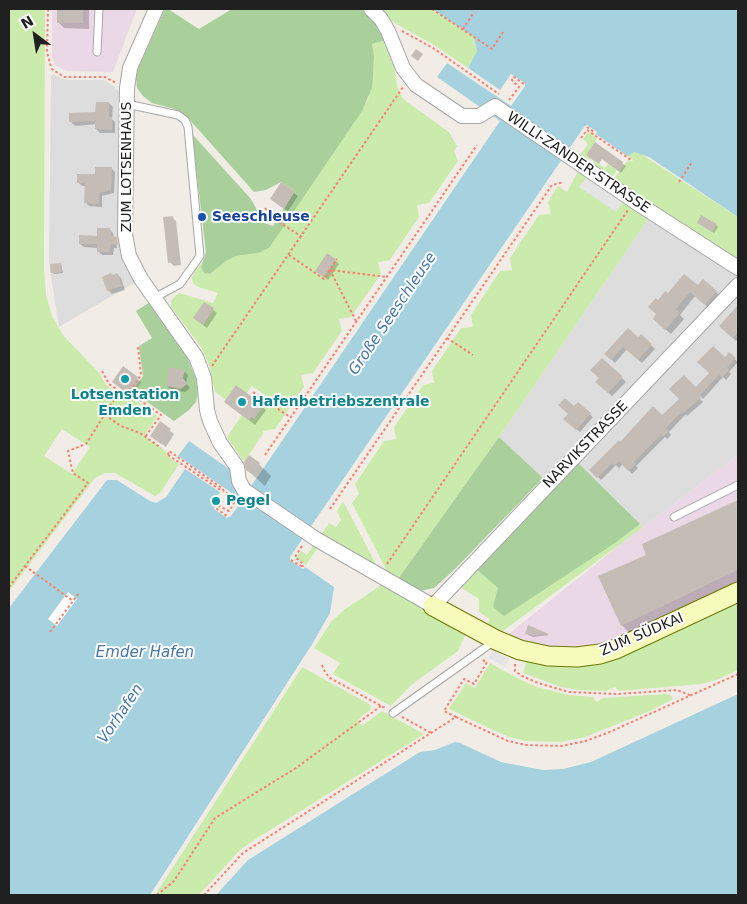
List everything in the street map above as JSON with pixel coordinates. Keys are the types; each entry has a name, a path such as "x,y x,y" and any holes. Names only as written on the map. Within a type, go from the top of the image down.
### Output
{"street":[{"name":"ZUM LOTSENHAUS","path":"156,9 130,68 127,88 125,234 129,256 141,279 189,346 201,368 208,410 214,430 220,443 238,467 240,484 246,492 350,560 433,606"},
{"name":"WILLI-ZANDER-STRASSE","path":"376,14 388,32 404,68 416,85 462,116 479,116 495,106 634,201 738,268"},
{"name":"NARVIKSTRASSE","path":"433,606 738,284"},
{"name":"ZUM SÜDKAI","path":"433,606 496,640 520,650 548,656 577,657 600,654 628,644 738,592"}],"lane":[{"path":"98,52 99,9"},
{"path":"127,104 178,115 188,127 200,256 180,284 154,298"},
{"path":"674,517 738,485"},
{"path":"393,713 496,640"}],"path":[{"path":"48,9 47,52 52,69 64,76 105,77 127,88"},
{"path":"432,9 492,49 503,32"},
{"path":"463,29 474,12"},
{"path":"376,14 432,48 510,101 519,87 512,78 514,77 524,84"},
{"path":"204,378 404,86"},
{"path":"587,127 594,132 593,134"},
{"path":"581,138 586,130 631,160"},
{"path":"265,455 477,145"},
{"path":"679,182 692,162"},
{"path":"330,509 552,184 564,182"},
{"path":"386,564 634,201"},
{"path":"265,208 273,218 302,237"},
{"path":"289,255 324,279 338,259"},
{"path":"330,270 387,277"},
{"path":"330,270 356,321"},
{"path":"447,338 472,356"},
{"path":"130,396 130,391 141,374 138,347"},
{"path":"102,371 109,384 127,396 134,396 161,415 145,437"},
{"path":"9,587 88,483 73,473 68,451 86,444 122,389"},
{"path":"253,392 291,418"},
{"path":"105,415 121,426 136,431 161,448"},
{"path":"224,491 169,451 168,455 220,491 228,492 236,501 230,510 227,512 219,506 216,508 228,517"},
{"path":"291,560 303,566 303,564 295,559 299,550"},
{"path":"25,566 73,601"},
{"path":"50,632 79,593"},
{"path":"322,665 330,678 431,733"},
{"path":"485,665 474,684 464,679 444,711 508,741 526,745 561,746 586,741 612,732 738,674"},
{"path":"522,676 560,690 578,693 617,694 677,690 692,696"},
{"path":"157,895 174,881 215,818 296,768 381,706"},
{"path":"204,895 243,853 456,717"}],"shaded area":[{"path":"52,9 137,9 113,72 67,71 56,66 52,57"},
{"path":"51,75 69,80 104,80 115,87 127,104 125,234 141,279 59,327 49,264"},
{"path":"587,177 623,201 616,212 579,187"},
{"path":"649,218 738,274 738,455 617,547 499,437"},
{"path":"738,455 738,592 616,649 557,647 525,643 506,636 617,547"},
{"path":"493,650 509,659 505,667 489,658"}],"green space":[{"path":"9,9 45,9 44,269 46,295 52,316 63,335 100,374 106,385 127,400 134,399 157,416 144,436 167,452 166,455 179,464 161,492 155,496 115,473 105,473 95,478 9,591","holes":["62,429 90,447 72,474 44,456"]},
{"path":"165,9 168,9 199,29 232,9 362,9 375,21 386,40 372,44 374,56 372,88 362,111 269,248 258,253 236,256 226,261 210,274 204,273 201,267 206,252 192,134 251,199 264,223 273,226 295,191 281,182 266,190 254,192 188,118 174,109 152,103 137,88 138,69"},
{"path":"379,9 432,9 474,37 477,51 468,68 434,45 393,22"},
{"path":"386,40 392,56 398,89 402,97 449,132 457,146 454,151 458,161 429,203 417,205 419,217 390,260 378,262 381,274 351,317 339,319 342,331 313,373 301,375 304,387 275,429 263,431 263,434 244,462 227,437 242,415 248,420 251,417 254,419 269,398 252,386 247,393 236,385 226,400 215,392 209,365 201,347 171,307 171,301 180,293 213,303 218,293 198,287 193,283 194,272 202,263 201,267 204,273 210,274 226,261 236,256 258,253 368,100 373,77 374,56 372,44"},
{"path":"588,132 597,139 586,155 590,158 588,161 580,155 588,144 583,139"},
{"path":"631,152 638,152 738,217 738,262 614,179 628,160 631,162 633,160 627,156"},
{"path":"594,161 605,168 608,164 617,170 612,177 593,165"},
{"path":"578,171 587,177 580,187 616,211 623,201 649,218 499,437 398,579 389,575 352,503 359,494 355,484 384,441 396,439 394,427 423,385 434,383 432,371 461,328 473,327 471,315 500,271 512,270 510,258 539,215 551,214 548,202 558,186 567,192"},
{"path":"150,302 184,350 196,379 198,393 196,402 174,421 136,394 134,389 143,376 139,346 152,338 136,311"},
{"path":"499,437 543,478 454,570 434,588 420,591 398,579"},
{"path":"577,462 640,524 612,545 504,616 493,607 498,588 475,568"},
{"path":"343,501 378,568 321,535 329,523 336,527 341,520 337,511"},
{"path":"640,524 642,528 499,634 486,627 490,619 479,612 479,599 463,589 460,584 475,568 499,588 612,545"},
{"path":"314,545 318,547 306,565 296,558 301,551 307,555"},
{"path":"383,584 467,631 458,651 411,685 391,706 333,674 340,663 314,648 331,622 344,610"},
{"path":"738,600 738,670 716,680 701,684 618,691 615,687 606,691 561,687 523,673 527,660 547,663"},
{"path":"490,663 537,687 569,695 593,697 596,702 604,698 666,694 671,695 673,699 650,711 585,737 561,742 527,741 509,737 449,709 466,683 475,688"},
{"path":"302,667 369,704 370,710 357,720 362,726 382,711 424,734 251,842 240,850 199,895 155,895"}],"water":[{"name":"Emder Hafen","path":"432,9 738,9 738,217 649,157 634,152 627,156 596,134 597,132 587,125 584,127 290,557 290,560 303,569 305,567 334,587 330,613 311,646 150,895 9,895 9,608 107,480 117,480 156,503 166,497 185,469 220,492 212,504 215,506 214,509 227,518 231,516 242,500 178,456 189,441 252,485 500,121 437,77 447,63 511,106 525,86 525,83 511,74 500,90 468,68 477,51 474,37"},
{"path":"738,694 738,895 216,895 248,860 420,752 435,750 455,742 501,762 543,770 563,769 591,762"}],"pier":[{"path":"68,592 77,599 57,626 48,619"}],"building":[{"path":"57,9 83,9 83,23 57,23"},
{"path":"416,49 423,54 418,61 411,56"},
{"path":"96,102 109,102 109,117 112,117 112,130 95,129 95,121 69,122 69,113 95,112"},
{"path":"595,142 623,162 617,170 598,156 594,161 586,155"},
{"path":"95,167 112,167 111,190 99,193 99,204 84,203 85,183 77,183 77,174 95,174"},
{"path":"281,182 295,191 284,209 270,199"},
{"path":"701,215 717,224 712,232 697,223"},
{"path":"173,216 178,262 168,263 163,217"},
{"path":"97,228 110,228 111,236 117,237 118,245 111,244 109,252 97,252 97,244 79,244 79,235 97,236"},
{"path":"327,253 336,259 324,277 315,271"},
{"path":"61,263 62,272 51,273 50,264"},
{"path":"111,273 112,275 117,273 122,286 107,291 102,277"},
{"path":"684,274 698,285 703,279 717,291 705,305 690,292 676,309 680,313 665,330 653,319 656,314 648,307 656,298 658,300 665,291 668,293"},
{"path":"204,302 214,308 203,325 193,318"},
{"path":"738,305 738,332 732,338 719,326"},
{"path":"628,328 638,337 641,334 652,344 638,360 623,347 611,360 604,354"},
{"path":"713,346 725,357 729,352 736,358 727,368 729,370 722,378 719,375 699,396 701,398 682,412 666,428 669,431 663,437 661,435 634,462 636,464 628,471 619,461 614,466 612,463 597,478 589,470 619,440 620,442 653,406 662,415 679,399 669,389 684,375 696,387 709,373 697,362"},
{"path":"602,358 623,377 608,393 595,382 599,378 590,370"},
{"name":"Lotsenstation Emden","path":"123,366 138,377 127,393 112,382"},
{"path":"169,367 185,370 183,378 187,384 181,389 166,386"},
{"name":"Hafenbetriebszentrale","path":"236,385 261,403 248,420 224,402"},
{"path":"565,398 574,406 578,402 591,413 576,430 563,419 568,414 558,405"},
{"path":"160,421 171,429 161,444 150,436"},
{"path":"249,455 260,463 252,474 246,470 244,462"},
{"path":"738,500 738,570 621,626 598,576 646,555 642,544"},
{"path":"528,625 549,634 525,634"}],"place":[{"name":"Seeschleuse","path":"202,217"},
{"name":"Lotsenstation Emden","path":"125,379"},
{"name":"Hafenbetriebszentrale","path":"242,402"},
{"name":"Pegel","path":"216,501"}],"water label":[{"name":"Große Seeschleuse","path":"393,314"},
{"name":"Vorhafen","path":"121,714"}]}
